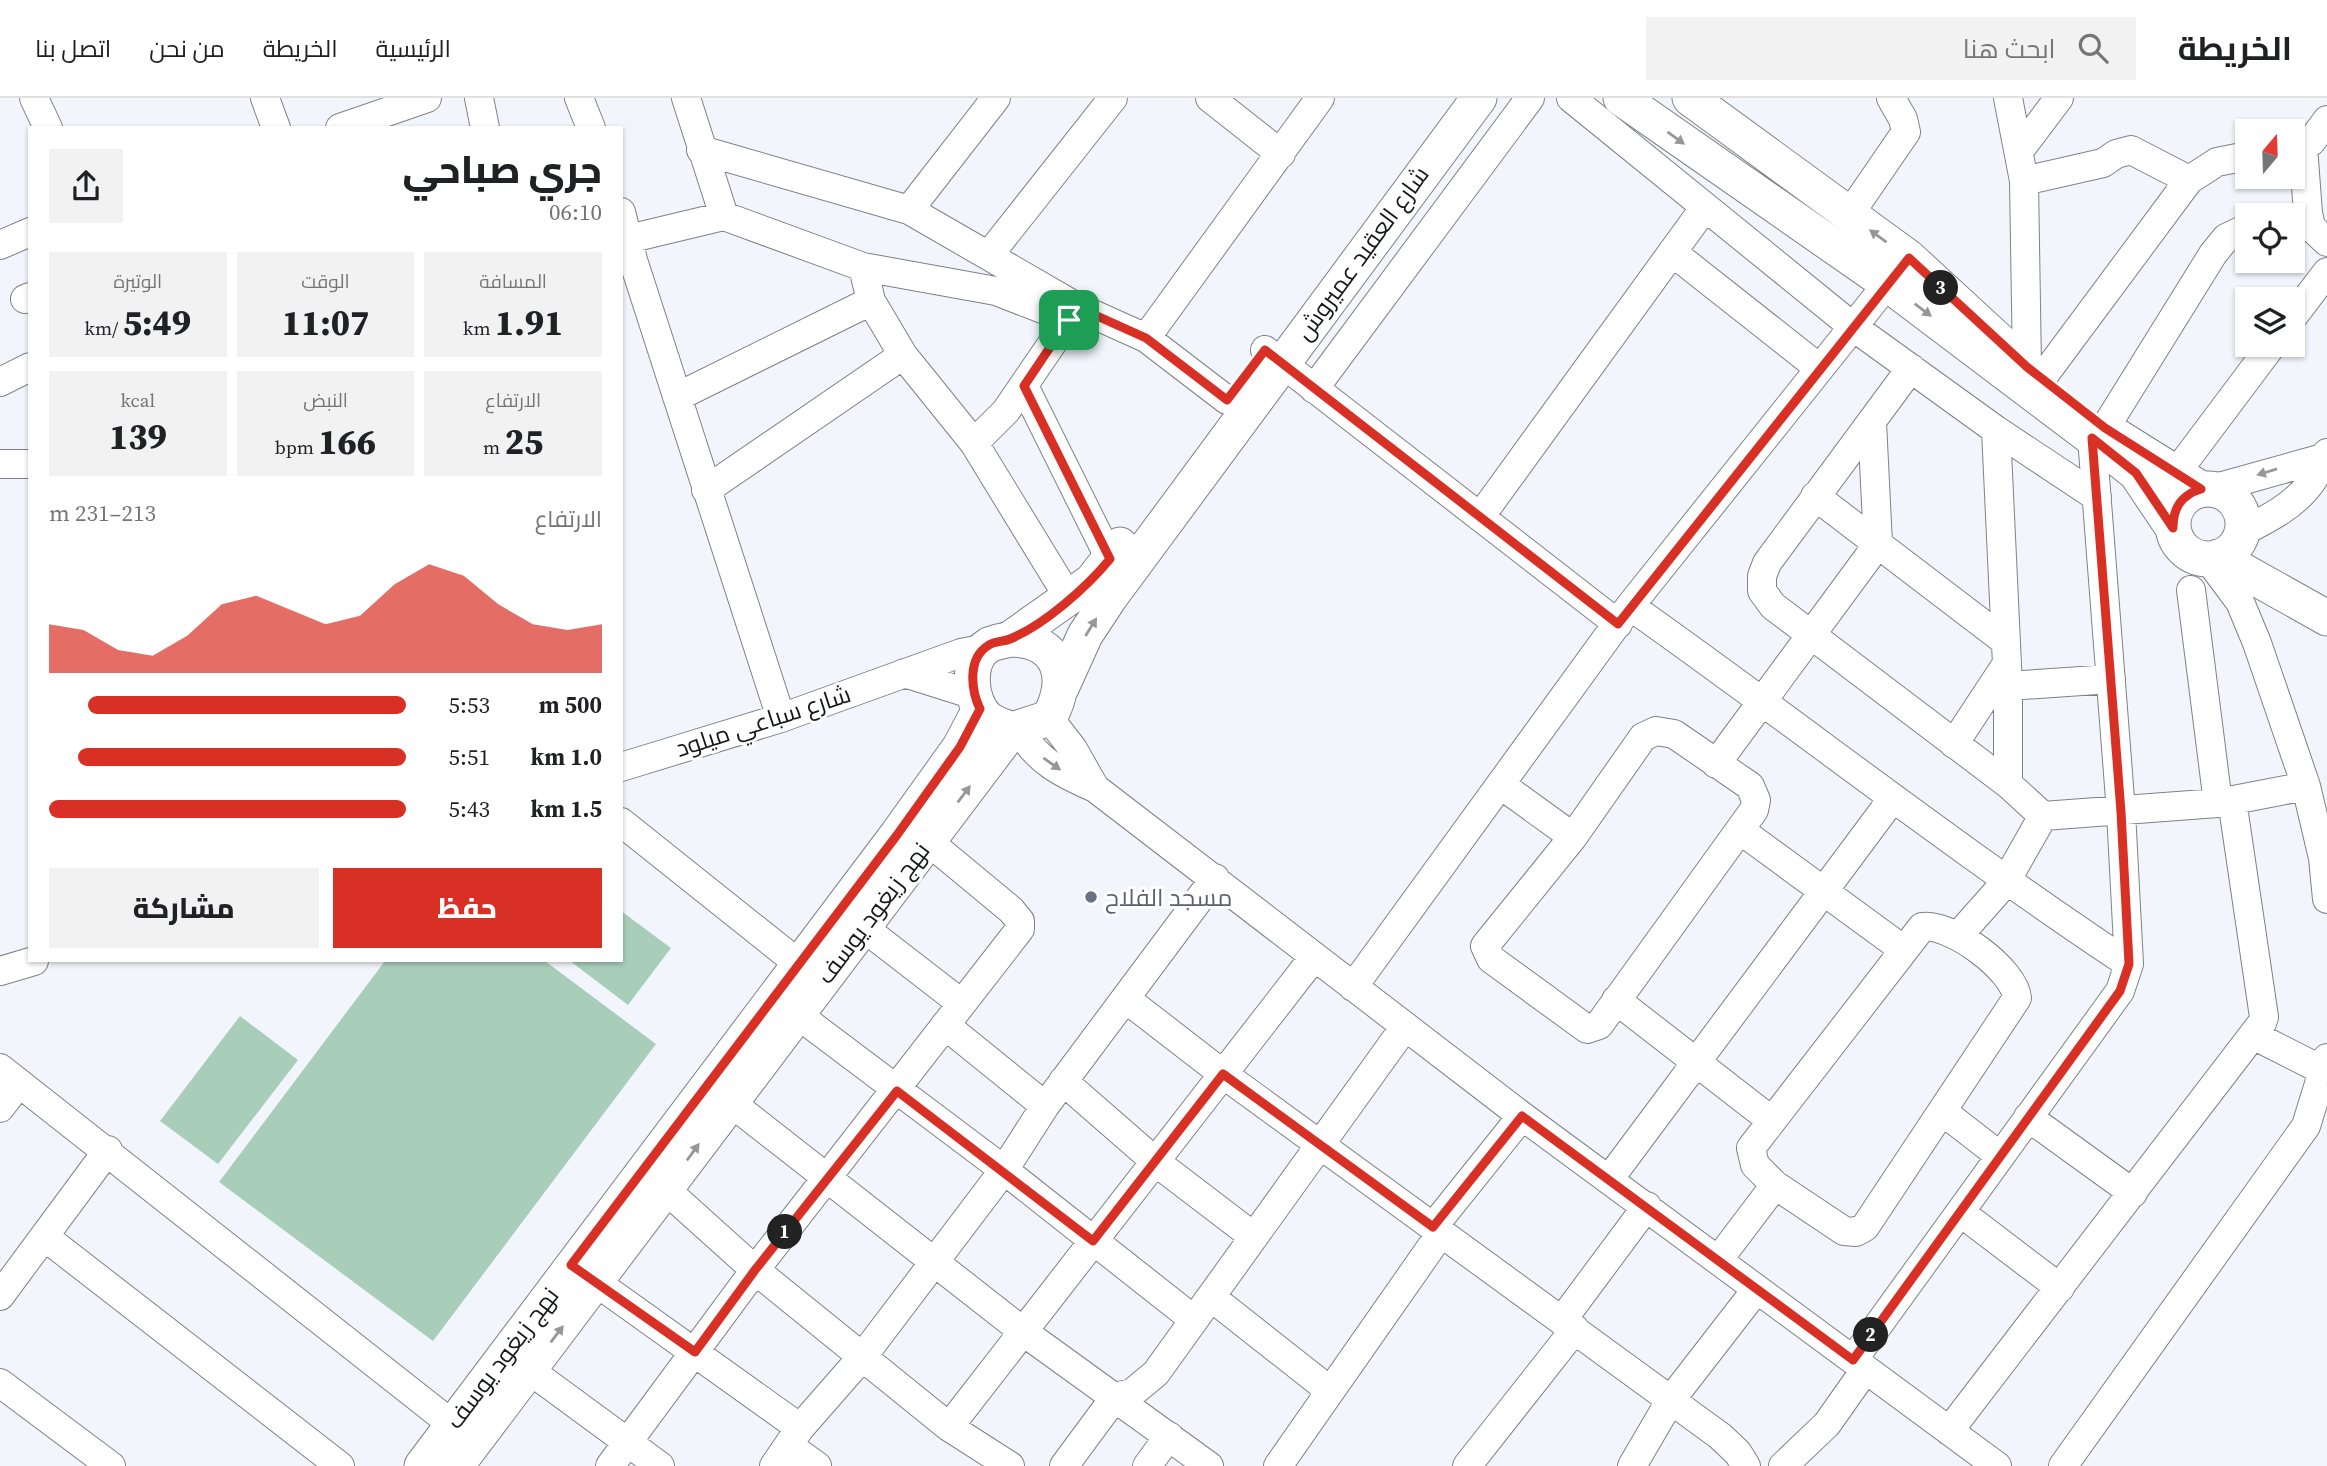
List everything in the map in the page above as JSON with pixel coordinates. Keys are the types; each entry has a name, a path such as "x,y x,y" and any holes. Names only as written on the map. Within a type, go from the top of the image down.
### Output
{"main road":[{"name":"شارع العقيد عميروش","path":"1035,716 1110,597 1451,98"},
{"name":"شارع العقيد عميروش","path":"998,644 1070,600 1092,581 1227,400 1273,356 1479,98"},
{"path":"1620,98 1898,271 2035,372 2099,433 2136,473 2173,528"},
{"path":"1709,103 1849,215 1898,271 2099,433 2196,484 2233,499 2240,509 2227,546"},
{"path":"2196,484 2177,506 2173,528 2175,538 2188,553 2227,546 2323,616"},
{"path":"1024,639 1048,651 1056,662 1035,716 995,723 977,702 974,670 998,644 1024,639"},
{"name":"نهج زيغود يوسف","path":"584,1273 666,1189 730,1102 785,1005 799,964 960,747 977,702"},
{"name":"نهج زيغود يوسف","path":"422,1466 463,1451 518,1361 785,1005 864,928 929,842 1035,716"}],"street":[{"path":"34,98 47,126"},
{"path":"265,98 275,126"},
{"path":"346,126 427,98"},
{"path":"479,98 485,126"},
{"path":"579,98 589,126"},
{"path":"686,98 724,216"},
{"path":"909,210 996,98"},
{"path":"989,256 1113,98"},
{"path":"1210,98 1281,154"},
{"path":"1146,338 1320,98"},
{"path":"1314,389 1530,98"},
{"path":"1571,98 1852,326 1996,430 2097,497"},
{"path":"1849,215 1906,132 1903,119 1891,98"},
{"path":"2008,98 2024,181 2035,372"},
{"path":"2019,151 2059,98"},
{"path":"2305,144 2318,136 2327,120"},
{"path":"701,150 909,210 989,256 1073,313"},
{"path":"2024,181 2103,163 2116,154 2131,150 2189,180"},
{"path":"2035,372 2189,180 2217,162 2235,158"},
{"path":"1480,517 1705,207"},
{"path":"627,254 724,216 863,267 996,291 1146,338 1227,400"},
{"path":"2305,220 2327,242"},
{"path":"623,226 627,254 677,397 781,718"},
{"path":"0,245 28,233"},
{"path":"1783,1466 1827,1424 1859,1365 1960,1212 2120,991 2129,964 2121,812 2097,497 2099,433 2213,254 2226,238 2235,234"},
{"path":"1672,252 1819,368"},
{"path":"863,267 871,301 903,355 974,443 1070,600"},
{"path":"1353,986 1624,615 1898,271"},
{"path":"2305,301 2327,272"},
{"path":"677,397 871,301"},
{"path":"974,443 1006,411 1073,313"},
{"path":"706,490 903,355"},
{"path":"1273,356 1480,517 1624,615 1764,701 2006,883 2129,964"},
{"path":"2196,484 2265,357"},
{"path":"0,382 28,368"},
{"path":"1911,368 1767,563 1762,576 1762,592 1773,606 2008,785 2043,816 2121,812 2225,801 2306,786"},
{"path":"1024,386 1110,559"},
{"path":"1716,764 1878,544 1872,422"},
{"path":"1996,430 2008,785"},
{"path":"2196,484 2325,455"},
{"path":"2325,455 2313,480 2297,496 2274,517 2227,546 2240,601 2306,786 2323,858 2327,899"},
{"path":"0,464 28,464"},
{"path":"1815,496 1878,544 2006,664 2111,679"},
{"path":"1949,1431 2255,1036 2264,1017 2191,590"},
{"name":"شارع سباعي ميلود","path":"623,765 781,718 961,653 998,644"},
{"path":"1954,744 2006,664"},
{"path":"904,673 977,702"},
{"path":"1035,716 1073,749 1095,788 1215,878 1404,1028 1997,1466"},
{"path":"1656,731 1674,734 1750,786 1755,794 1754,810 1740,830 1599,1025 1587,1029 1491,959 1486,952 1487,941 1573,837 1643,737 1649,734 1656,731"},
{"path":"1501,785 1573,837"},
{"path":"1610,1178 1893,798"},
{"path":"1959,935 2006,883 2043,816"},
{"path":"623,823 799,964"},
{"path":"1740,830 1904,950"},
{"path":"610,1466 755,1270 1016,936 1021,924 1011,909 929,842"},
{"path":"788,1447 863,1356 1004,1170 1063,1081 1215,878"},
{"path":"1934,925 1959,935 2010,978 2017,998 1865,1227 1856,1232 1844,1231 1775,1185 1755,1165 1750,1155 1751,1148 1922,927 1934,925"},
{"path":"864,928 1045,1106"},
{"path":"950,1427 1314,957"},
{"path":"0,971 31,962"},
{"path":"1126,999 1223,1074 1720,1436 1738,1453 1746,1466"},
{"path":"1616,1000 1772,1121"},
{"path":"785,1005 1004,1170 1193,1319"},
{"path":"1064,1466 1115,1397 1132,1393 1156,1373 1404,1028"},
{"path":"2063,1466 2306,1125 2325,1065 2255,1036"},
{"path":"0,1108 9,1075 108,1150 463,1451"},
{"path":"1063,1081 1157,1163 1254,1237"},
{"path":"730,1102 828,1176 1025,1333 1209,1466"},
{"path":"1942,1111 2000,1156"},
{"path":"1278,1466 1437,1230 1522,1116"},
{"path":"2028,1117 2133,1193"},
{"path":"0,1296 108,1150"},
{"path":"1719,1259 1775,1185"},
{"path":"666,1189 755,1270 950,1427 1010,1466"},
{"path":"1467,1466 1569,1324 1647,1206"},
{"path":"1960,1212 2060,1288"},
{"path":"45,1237 340,1466"},
{"path":"584,1273 695,1352 788,1447 817,1466"},
{"path":"1632,1466 1670,1401 1756,1290"},
{"path":"1211,1297 1329,1391"},
{"path":"518,1361 660,1466"},
{"path":"0,1383 111,1466"},
{"path":"1147,1466 1169,1436"}],"green space":[{"path":"623,912 671,948 628,1005 571,962 623,962"},
{"path":"384,962 546,962 656,1044 433,1341 219,1182"},
{"path":"240,1016 298,1060 218,1164 160,1121"}],"place":[{"name":"مسجد الفلاح","path":"1091,897"}],"route":[{"path":"1909,258 2027,367 2105,428 2201,489 2184,497 2177,506 2173,528 2136,473 2092,438 2121,812 2129,964 2120,991 1853,1360 1756,1290 1610,1178 1522,1116 1433,1227 1223,1074 1157,1163 1093,1241 1004,1170 897,1091 755,1270 695,1352 571,1265 897,835 960,747 980,709 972,683 978,659 986,648 1010,639 1070,600 1092,581 1110,559 1024,386 1069,320 1077,307 1146,338 1227,400 1265,350 1618,624 1852,326 1909,258"}]}
